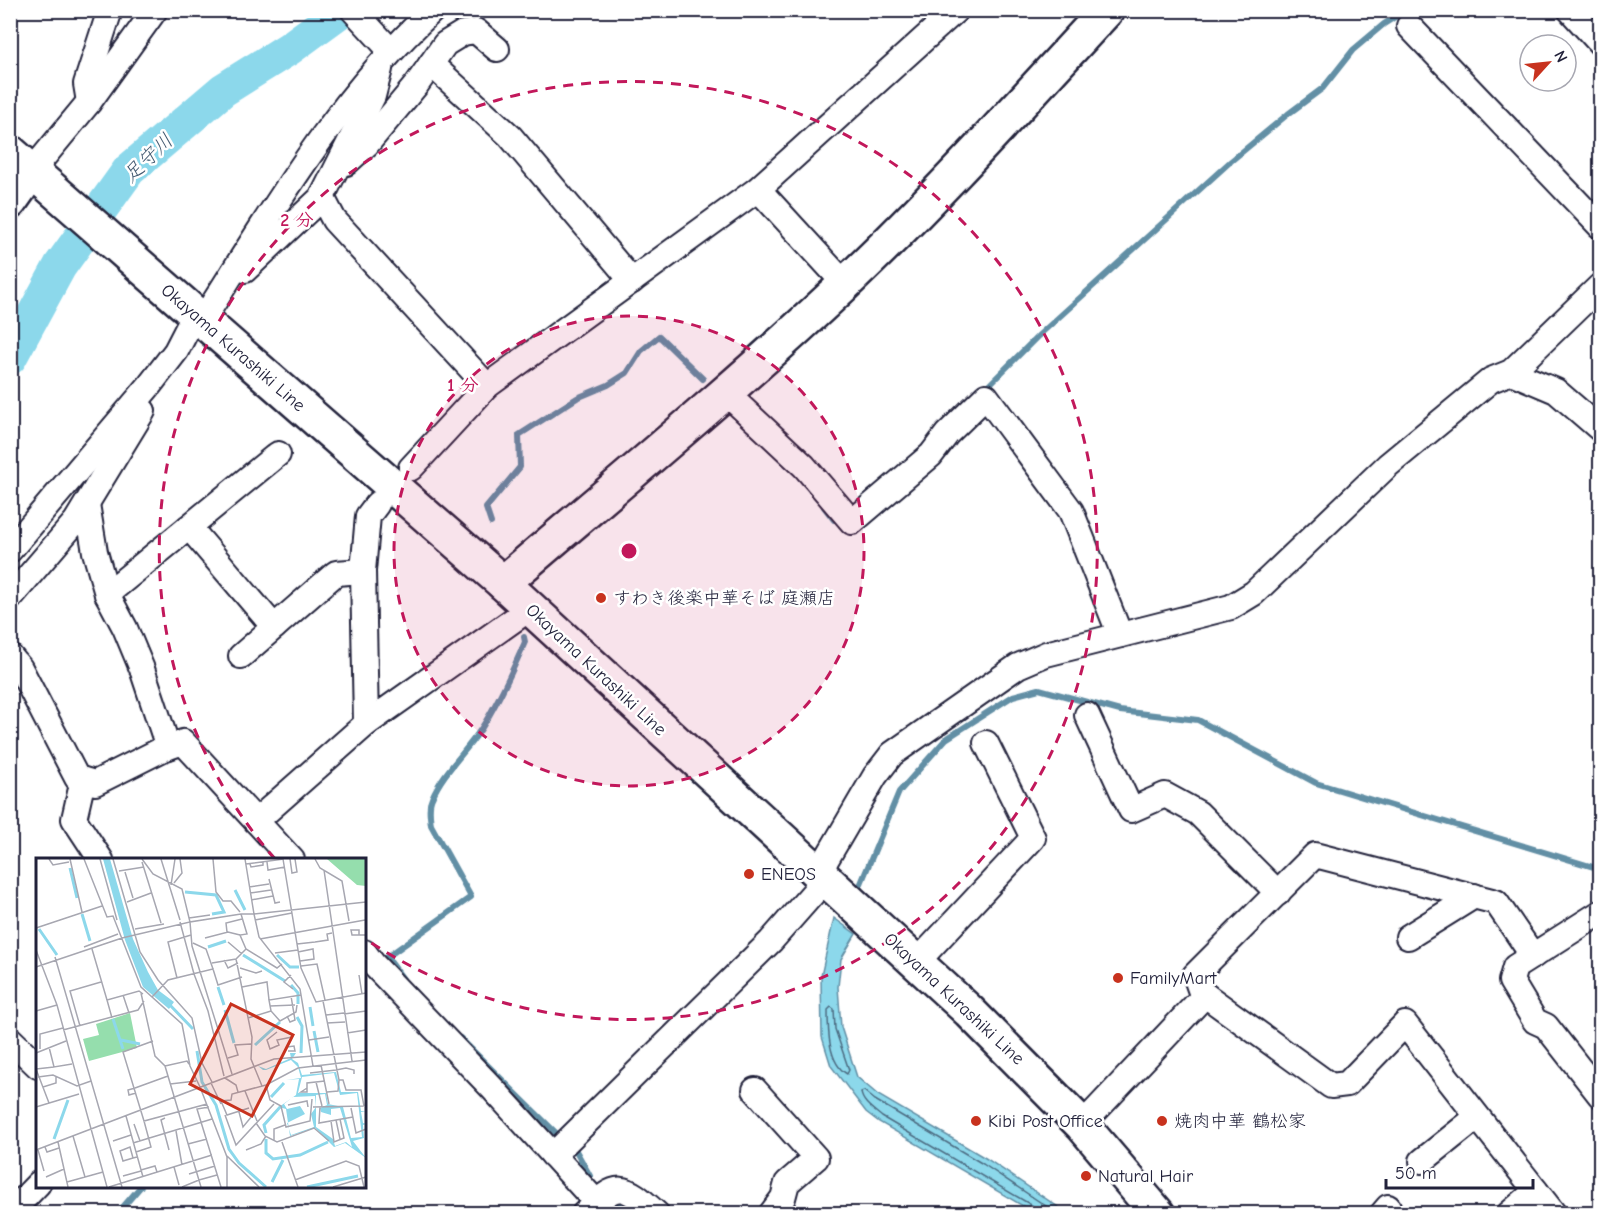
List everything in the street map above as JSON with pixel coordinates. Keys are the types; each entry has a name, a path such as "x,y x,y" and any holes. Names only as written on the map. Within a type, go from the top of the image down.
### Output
{"main road":[{"path":"503,583 781,344 845,284 953,177 1107,10"},
{"path":"10,202 29,169"},
{"name":"Okayama Kurashiki Line","path":"29,169 199,310 503,583 864,915 1012,1053 1082,1125 1158,1214"}],"street":[{"path":"89,102 86,84 110,10"},
{"path":"29,169 89,102 155,10"},
{"path":"353,10 386,52"},
{"path":"10,598 76,522 153,395 199,310 386,52 433,10"},
{"path":"411,468 487,386 758,189 956,10"},
{"path":"1570,10 1600,43"},
{"path":"1409,26 1600,226"},
{"path":"335,172 367,144 417,84 445,44 463,33 476,31 497,49"},
{"path":"199,310 322,197 373,96 386,52"},
{"path":"431,64 510,136 632,281"},
{"path":"758,189 845,284"},
{"path":"322,197 334,220 487,386"},
{"path":"562,1147 771,941 815,891 828,883 826,860 875,776 892,754 1018,666 1046,654 1231,607 1254,593 1406,450 1491,380 1510,372 1600,286"},
{"path":"10,550 176,351"},
{"path":"1510,372 1556,391 1600,429"},
{"path":"724,392 804,466 852,522 931,455 947,434 986,396 1071,511 1120,635"},
{"path":"107,594 278,454"},
{"path":"87,504 95,552 107,594 125,628 142,669 168,747"},
{"path":"366,724 363,571 368,516 377,504"},
{"path":"189,527 274,627"},
{"path":"241,656 336,573 363,571"},
{"path":"256,821 366,724 529,609"},
{"path":"10,656 20,668 77,778 95,783 168,747 183,742 290,858"},
{"path":"1087,715 1131,810 1165,795 1198,813 1278,893"},
{"path":"915,963 1033,838 986,743"},
{"path":"83,780 74,819 100,858"},
{"path":"1533,956 1496,902 1315,855 1195,975 1201,992 1331,1086 1347,1084 1405,1024 1554,1214"},
{"path":"1408,937 1474,897"},
{"path":"1600,913 1515,967 1511,981 1535,1021 1546,1026 1600,1095"},
{"path":"366,955 493,1089 562,1147 590,1208 603,1195 622,1188 634,1192 657,1214"},
{"path":"1082,1125 1205,995"},
{"path":"10,1039 36,1064"},
{"path":"755,1090 816,1158 787,1184 783,1198 771,1214"},
{"path":"1422,1161 1477,1117"},
{"path":"10,1214 36,1186"},
{"path":"1509,1214 1536,1191"}],"water":[{"path":"834,918 856,934 841,959 838,987 841,1027 857,1077 878,1095 987,1159 1067,1213 1035,1213 879,1122 866,1112 831,1066 822,1037 821,976"}],"waterway":[{"name":"足守川","path":"10,358 60,266 129,170 223,90 290,48 342,10"},
{"path":"984,390 1038,336 1231,161 1323,88 1353,50 1384,24 1406,10"},
{"path":"491,523 486,508 520,467 519,435 577,398 608,385 627,373 641,351 659,336 703,379"},
{"path":"824,507 834,520 840,519"},
{"path":"403,979 387,957 471,897 431,825 430,804 442,779 475,738 494,708 525,642 524,637"},
{"path":"857,893 899,792 946,739 1013,696 1039,689 1120,711 1198,720 1316,783 1600,869"},
{"path":"460,1038 562,1139"},
{"path":"570,1145 575,1149 590,1176"},
{"path":"117,1214 139,1188"},
{"path":"615,1202 629,1214"}],"place":[{"name":"すわき後楽中華そば 庭瀬店","path":"601,598"},
{"name":"ENEOS","path":"749,874"},
{"name":"FamilyMart","path":"1118,978"},
{"name":"Kibi Post Office","path":"976,1121"},
{"name":"焼肉中華 鶴松家","path":"1162,1121"},
{"name":"Natural Hair","path":"1086,1176"}]}
